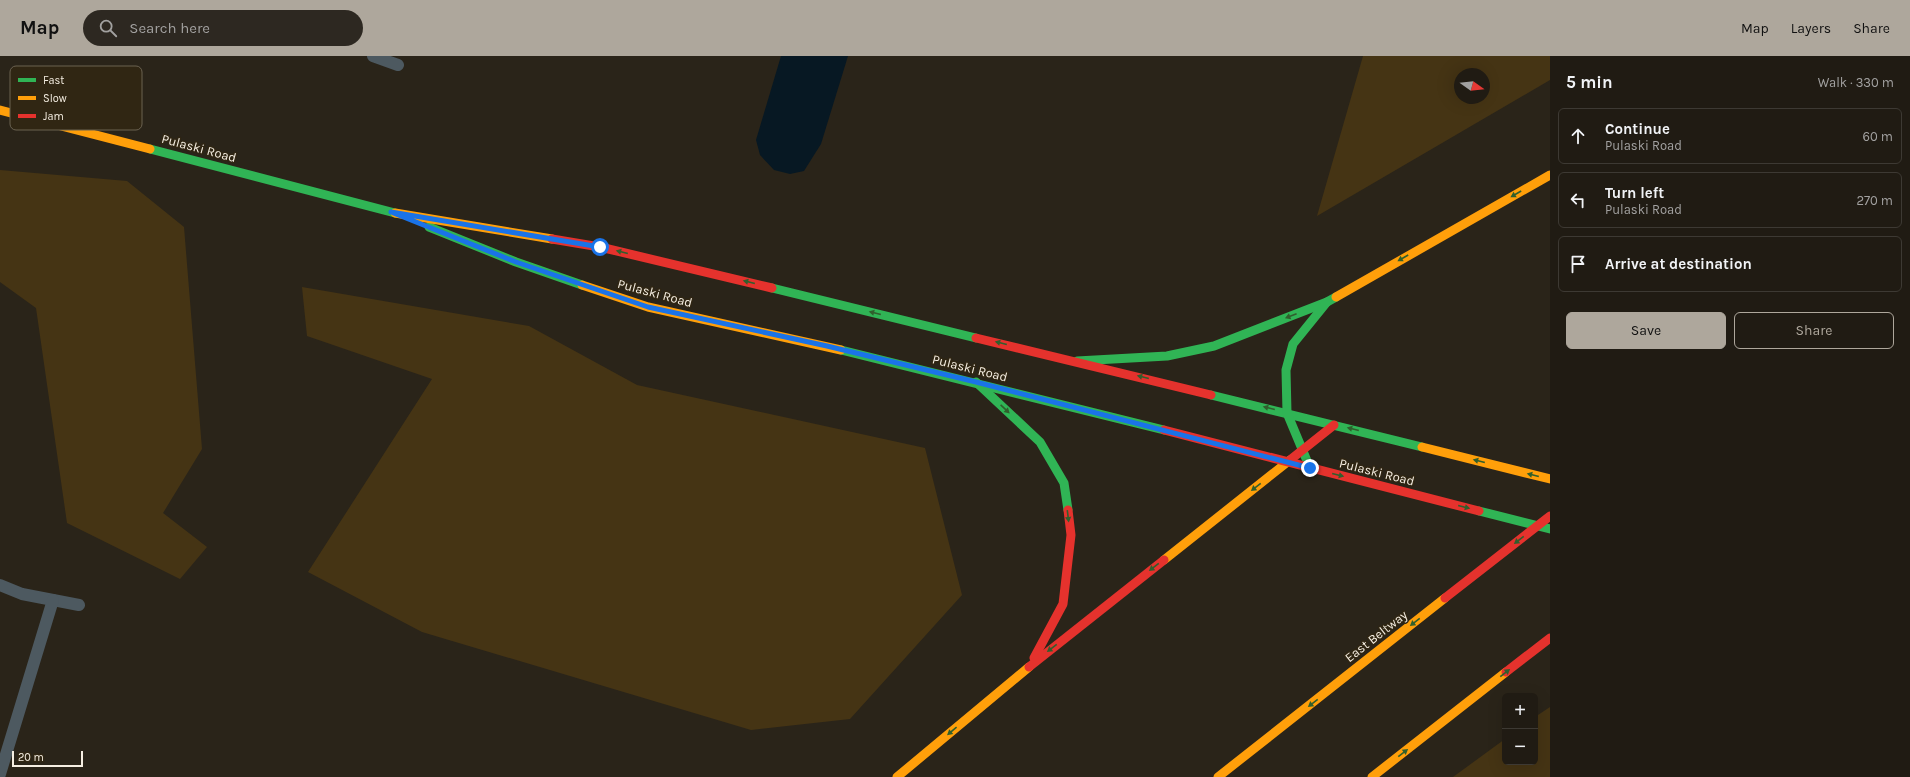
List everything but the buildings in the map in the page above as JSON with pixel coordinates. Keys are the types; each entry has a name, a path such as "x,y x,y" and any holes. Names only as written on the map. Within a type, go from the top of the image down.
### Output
{"main road":[{"name":"Pulaski Road","path":"0,110 10,113"},
{"name":"Pulaski Road","path":"77,130 391,212 600,247 1077,361 1550,480"},
{"path":"1077,361 1167,356 1214,346 1327,302 1550,174"},
{"name":"Pulaski Road","path":"391,212 516,262 648,307 827,346 976,382 1550,529"},
{"path":"1310,468 1287,413 1286,370 1293,344 1327,302"},
{"path":"976,382 1040,442 1064,483 1071,536 1063,604 1029,667"},
{"path":"897,777 1029,667 1334,425"},
{"name":"East Beltway","path":"1218,777 1550,516"},
{"path":"1372,777 1550,638"}],"lane":[{"path":"374,56 398,65"},
{"path":"0,585 22,594 79,605"},
{"path":"0,774 53,600"}],"shaded area":[{"path":"1363,56 1550,56 1550,80 1317,216"},
{"path":"0,170 127,181 184,227 202,449 163,513 207,547 180,579 67,523 36,308 0,282"},
{"path":"302,287 529,326 637,385 925,448 962,595 850,719 751,730 422,632 308,572 432,379 307,336"},
{"path":"1550,707 1550,777 1453,777 1502,741 1502,765 1538,765 1538,715"}],"water":[{"path":"781,56 848,56 821,144 804,171 790,174 774,170 760,155 756,140"}],"traffic: fast":[{"path":"150,149 395,213"},
{"path":"429,227 516,262 582,285"},
{"path":"772,288 976,338"},
{"path":"1077,361 1167,356 1214,346 1327,302 1336,297"},
{"path":"1310,468 1287,413 1286,370 1293,344 1327,302"},
{"path":"841,350 1164,430"},
{"path":"976,382 1040,442 1064,483 1068,510"},
{"path":"1211,395 1422,447"},
{"path":"1479,511 1550,529"}],"traffic: slow":[{"path":"0,110 10,113"},
{"path":"77,130 150,149"},
{"path":"1336,297 1550,175"},
{"path":"395,213 552,239"},
{"path":"582,285 648,307 841,350"},
{"path":"1422,447 1550,479"},
{"path":"1164,560 1290,460"},
{"path":"1218,777 1445,598"},
{"path":"897,777 1029,667"},
{"path":"1372,777 1506,672"}],"traffic: jam":[{"path":"552,239 600,247 772,288"},
{"path":"976,338 1211,395"},
{"path":"1290,460 1334,425"},
{"path":"1164,430 1479,511"},
{"path":"1034,658 1063,604 1071,535 1068,510"},
{"path":"1445,598 1550,516"},
{"path":"1029,667 1164,560"},
{"path":"1506,672 1550,638"}],"route":[{"path":"600,247 391,212 516,262 648,307 827,346 976,382 1310,468"}]}
